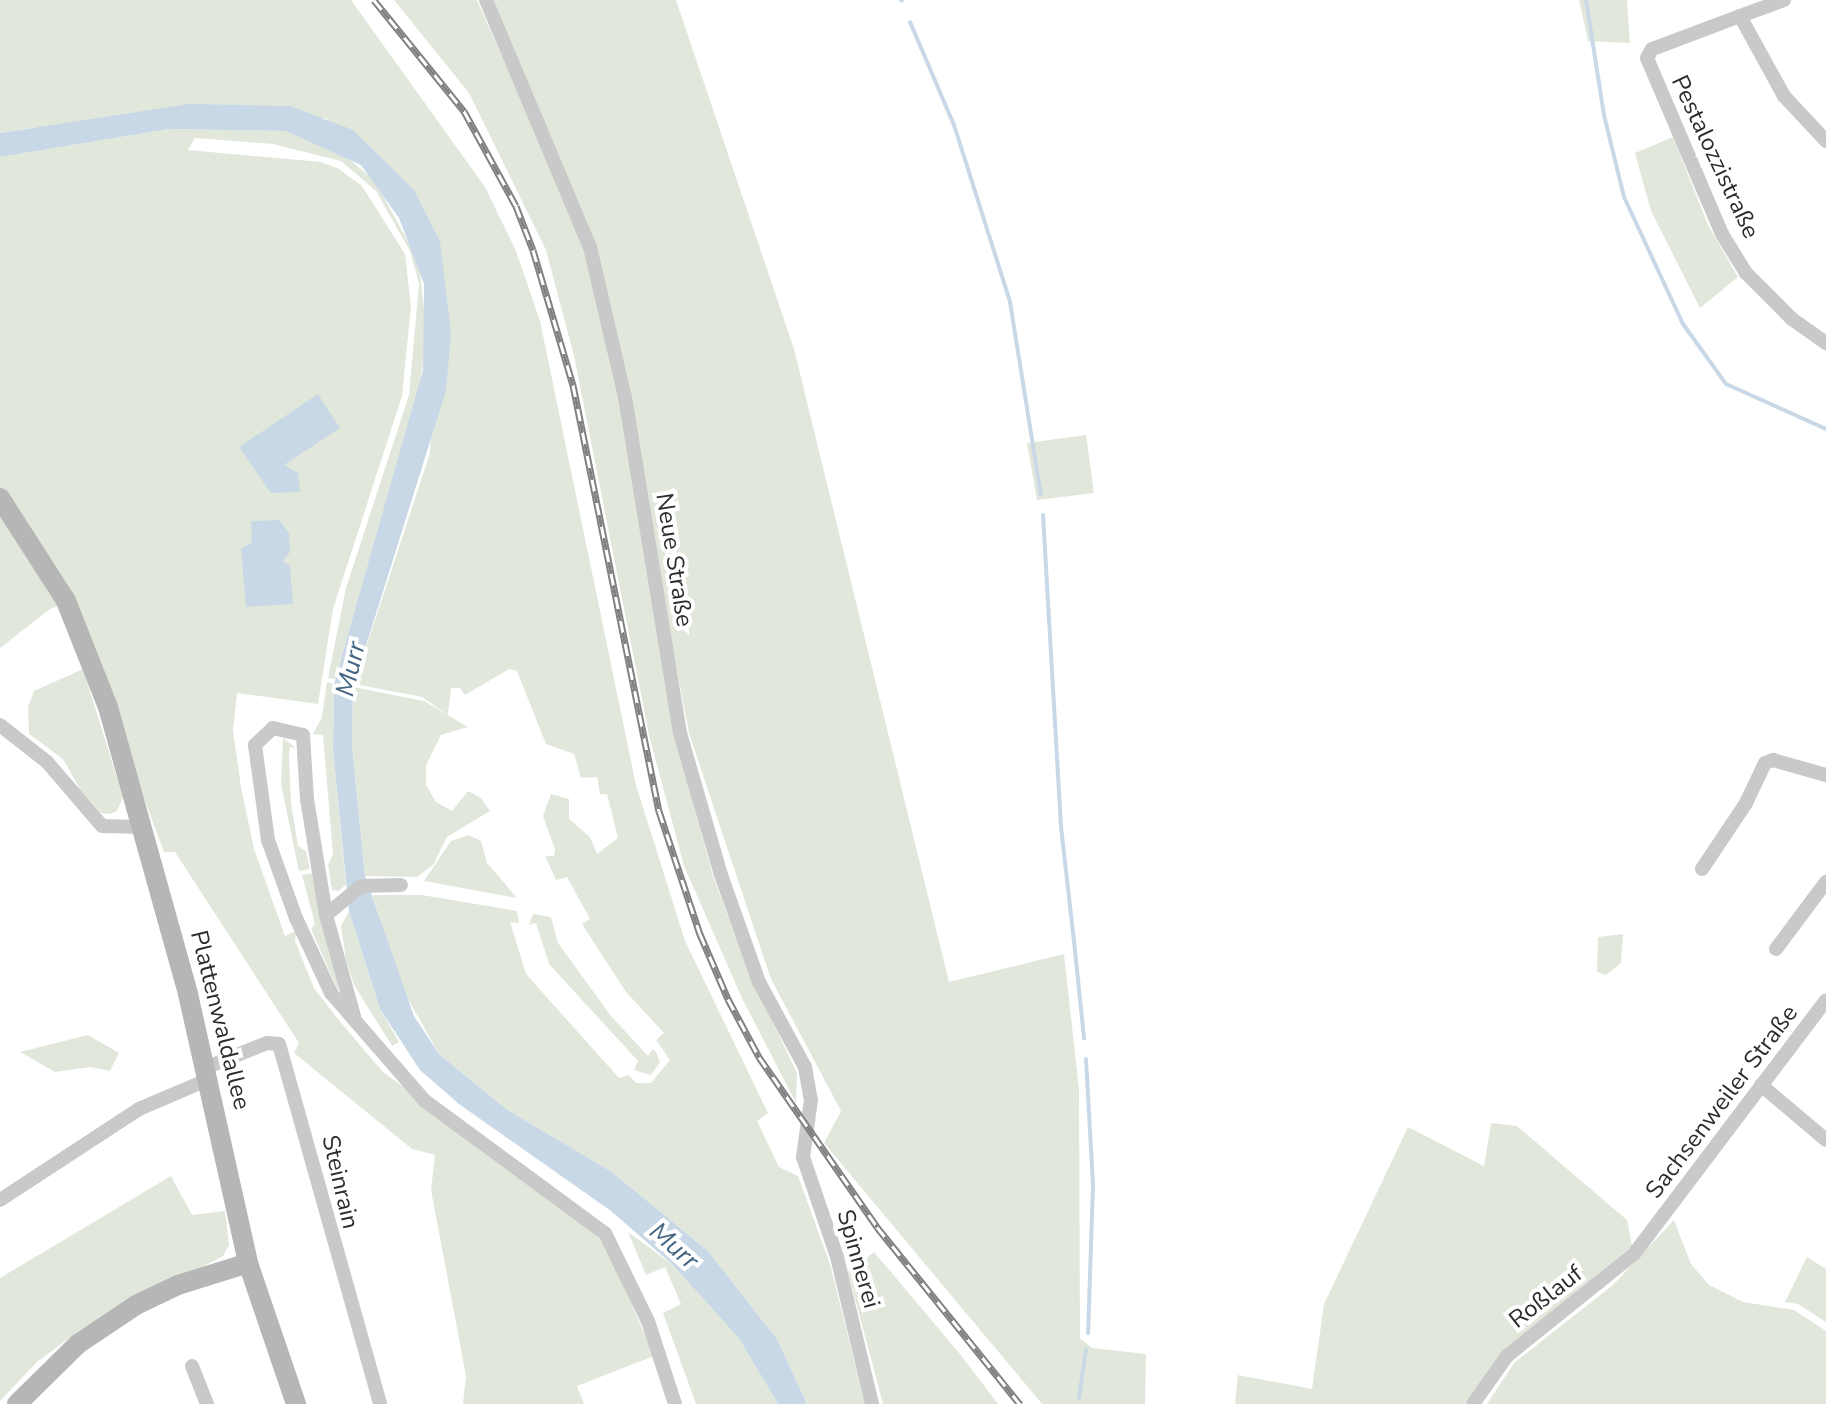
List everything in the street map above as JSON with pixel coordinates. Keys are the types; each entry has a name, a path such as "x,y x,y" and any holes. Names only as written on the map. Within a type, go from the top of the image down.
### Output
{"street":[{"name":"Neue Straße","path":"486,0 590,247 625,397 680,733 720,872 759,982 805,1067 811,1100 805,1128"},
{"path":"1784,0 1740,16 1784,96 1826,141"},
{"name":"Pestalozzistraße","path":"1740,16 1652,49 1647,58 1663,105 1722,234 1746,273 1792,319 1826,343"},
{"name":"Plattenwaldallee","path":"0,498 60,591 85,644 143,827 207,1074 248,1263 296,1404"},
{"path":"0,725 47,762 102,826 143,827"},
{"path":"354,1016 307,799 303,735 273,728 255,745 268,840 319,971 331,993 354,1016 385,1058 447,1120 553,1190 605,1233 648,1321 675,1404"},
{"path":"1702,869 1746,803 1765,763 1773,760 1826,775"},
{"path":"1776,949 1826,882"},
{"path":"331,910 368,884 401,885"},
{"name":"Sachsenweiler Straße","path":"1654,1231 1826,1000"},
{"name":"Steinrain","path":"207,1074 267,1043 279,1044 380,1404"},
{"path":"0,1200 139,1109 207,1074"},
{"path":"1761,1085 1826,1140"},
{"name":"Spinnerei","path":"805,1128 803,1157 837,1257 872,1404"},
{"name":"Roßlauf","path":"1473,1404 1507,1356 1613,1274 1654,1231"},
{"path":"17,1404 78,1344 136,1305 178,1285 248,1263"},
{"path":"192,1366 207,1404"}],"shaded area":[{"path":"0,0 351,0 485,187 516,251 540,321 636,785 685,941 768,1113 757,1121 779,1167 798,1176 830,1264 865,1404 807,1404 777,1339 708,1251 612,1172 506,1109 439,1054 403,990 372,895 422,895 517,911 519,923 510,922 526,974 619,1078 629,1075 636,1083 651,1083 670,1060 656,1040 664,1033 626,992 582,924 590,919 567,877 556,880 545,856 554,856 555,849 543,816 551,794 569,799 569,819 590,837 597,854 618,838 607,794 600,794 597,777 581,778 574,754 546,744 517,671 509,669 465,695 460,688 451,688 448,715 422,697 354,684 430,453 440,241 326,118 30,128 0,133"},
{"path":"394,0 477,0 586,246 620,403 674,734 713,876 747,968 797,1073 796,1103 742,998 684,866 649,735 574,356 546,250 469,93"},
{"path":"491,0 676,0 794,349 949,982 1064,954 1079,1089 1080,1338 1092,1348 1146,1354 1145,1404 1042,1404 824,1143 841,1111 771,979 689,733 595,245"},
{"path":"1579,0 1627,0 1630,43 1588,41"},
{"path":"169,129 286,131 342,153 375,181 419,262 427,339 416,407 335,679 328,678 346,588 409,395 419,284 410,251 376,191 341,161 273,144 195,138 188,150 321,162 339,169 362,186 405,254 411,306 402,396 333,609 318,704 237,693 233,730 241,787 254,849 285,936 296,931 295,941 314,988 337,1018 383,1072 590,1225 610,1254 654,1356 577,1386 584,1404 463,1404 466,1376 431,1190 435,1155 412,1149 294,1053 299,1043 175,852 164,852 71,601 50,609 0,648 0,157"},
{"path":"1673,137 1708,225 1738,277 1700,308 1651,211 1635,153"},
{"path":"1086,435 1094,493 1037,500 1027,443"},
{"path":"83,669 123,797 117,811 110,814 101,813 81,791 63,759 29,734 28,707 34,691"},
{"path":"327,682 334,684 333,750 346,885 338,891 332,890 328,865 333,854 323,735 313,734 322,717"},
{"path":"353,687 424,701 468,727 441,735 426,765 426,785 436,802 452,811 468,791 481,798 490,811 447,837 433,865 417,877 365,876 352,745"},
{"path":"283,738 296,748 290,747 289,754 291,803 298,846 306,851 310,869 299,871 281,784"},
{"path":"469,835 481,841 487,863 517,898 424,881 451,841"},
{"path":"312,873 338,991 311,929 315,924 302,875"},
{"path":"349,911 380,1009 399,1042 392,1046 354,985 346,960 341,926"},
{"path":"533,914 551,917 558,943 611,1016 648,1056 653,1049 656,1052 660,1062 651,1075 634,1070 638,1061 549,964 536,923 529,925"},
{"path":"1623,934 1621,963 1606,975 1597,972 1598,937"},
{"path":"88,1035 119,1053 110,1071 91,1067 55,1072 20,1052"},
{"path":"1491,1123 1517,1126 1627,1220 1632,1246 1502,1352 1465,1404 1235,1404 1238,1375 1312,1389 1324,1304 1408,1127 1484,1166"},
{"path":"171,1176 192,1215 225,1211 229,1245 223,1256 79,1331 37,1362 0,1401 0,1278"},
{"path":"1674,1220 1691,1264 1709,1285 1743,1302 1794,1310 1826,1331 1826,1404 1487,1404 1514,1363 1613,1285"},
{"path":"628,1232 673,1265 707,1299 738,1337 778,1404 696,1404 663,1313 681,1304 665,1267 646,1275"},
{"path":"874,1252 998,1404 883,1404 848,1272"},
{"path":"1807,1257 1826,1269 1826,1322 1798,1304 1785,1302"}],"water":[{"name":"Murr","path":"189,104 291,106 353,130 414,190 440,241 451,333 446,391 353,687 352,745 365,876 414,1016 439,1054 506,1109 612,1172 708,1251 777,1339 807,1404 778,1404 738,1337 673,1265 611,1211 459,1104 420,1070 380,1009 349,911 333,750 334,684 423,370 424,284 399,218 361,165 286,131 169,129 0,157 0,133"},
{"path":"318,394 340,428 284,465 298,473 300,492 271,493 239,447"},
{"path":"279,520 289,533 290,552 283,561 290,566 293,604 246,607 241,549 252,542 251,521"}],"waterway":[{"path":"1586,0 1604,115 1624,197 1683,324 1726,384 1826,429"},
{"path":"910,22 954,125 1010,302 1041,495"},
{"path":"1043,515 1061,827 1074,941"},
{"path":"1074,941 1084,1038"},
{"path":"1086,1059 1093,1185 1088,1333"},
{"path":"1079,1398 1086,1349"}],"railway":[{"path":"374,0 464,111 516,206 533,250 573,385 659,811 700,934 728,999 759,1057 877,1227 1020,1404"}]}
